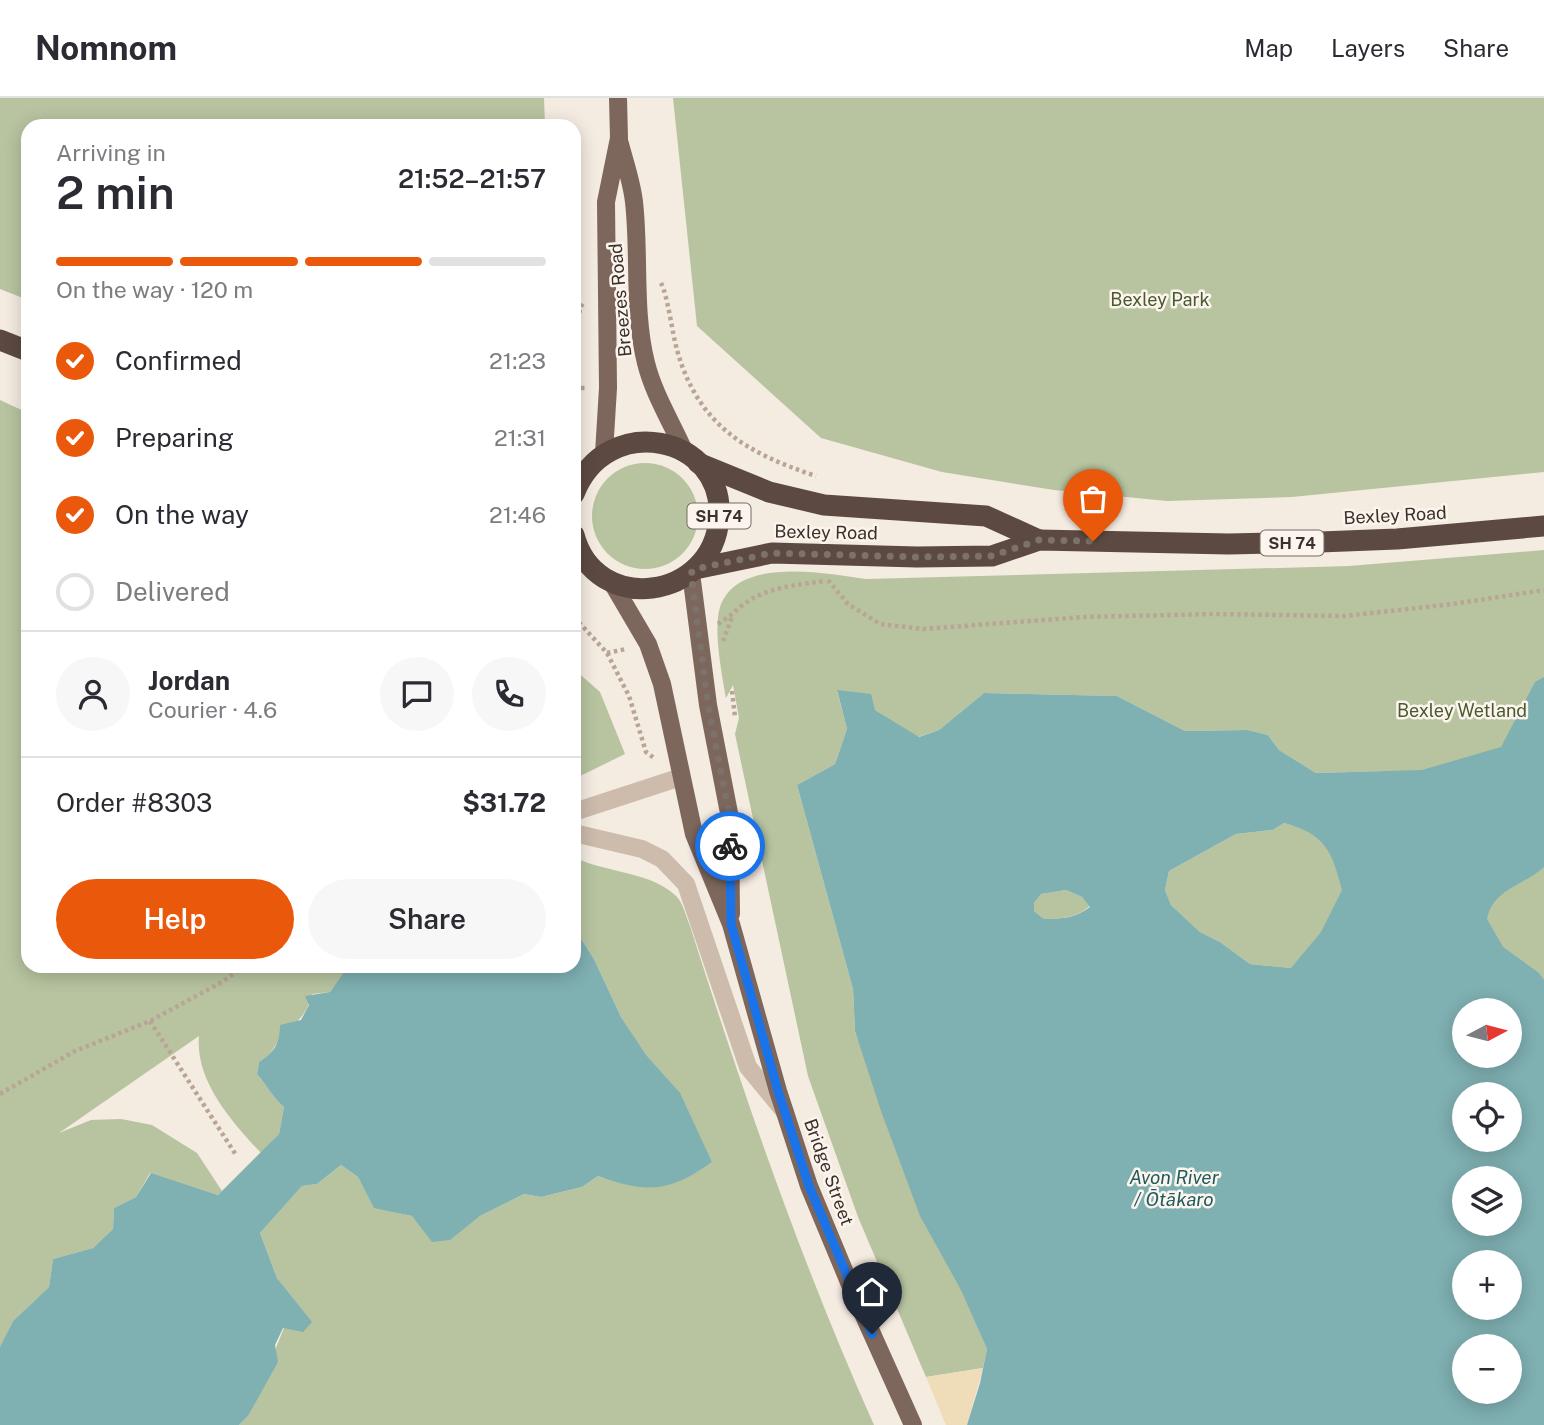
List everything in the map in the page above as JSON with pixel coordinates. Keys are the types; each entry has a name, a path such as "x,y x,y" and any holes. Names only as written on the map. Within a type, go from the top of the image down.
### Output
{"highway":[{"path":"0,340 21,348"},
{"name":"SH 74","path":"581,556 611,581 627,587 652,589 677,582 693,571 712,545 719,516 713,486 691,457 659,442 624,444 590,461"},
{"name":"Bexley Road","path":"691,457 769,492 824,505 986,516 1039,540"},
{"path":"581,478 590,461"},
{"name":"Bexley Road","path":"693,571 772,553 992,556 1039,540 1229,544 1307,542 1397,539 1544,526"}],"main road":[{"name":"Breezes Road","path":"618,98 619,138 634,200 642,341 646,364 653,385 691,457"},
{"name":"Breezes Road","path":"590,461 608,388 606,202 619,138"},
{"name":"Bridge Street","path":"693,571 708,705 730,818 731,924"},
{"name":"Bridge Street","path":"611,581 638,626 662,684 694,834 731,924 785,1112 824,1226 913,1425"}],"lane":[{"path":"581,810 681,777"},
{"path":"581,835 642,849 662,859 686,884 748,1067 785,1112"}],"path":[{"path":"637,254 663,285 669,322 684,377 711,418 741,442 776,461 769,492"},
{"path":"772,553 775,589"},
{"path":"732,616 744,604 775,589 828,580 848,604 880,624 923,629 1084,617 1212,614 1345,616 1544,590"},
{"path":"581,625 607,653 629,696 646,752 681,777"},
{"path":"0,1094 75,1051 150,1021 234,973"},
{"path":"150,1021 236,1155"}],"green space":[{"path":"0,98 544,98 545,119 21,119 21,297 0,289"},
{"name":"Bexley Park","path":"673,98 1544,98 1544,472 1292,497 1167,501 1054,490 942,472 821,438 697,326"},
{"path":"0,400 21,410 21,973 343,973 330,992 312,994 304,1014 259,1062 257,1074 284,1107 279,1134 261,1153 228,1114 209,1085 199,1053 199,1036 59,1133 91,1120 121,1119 152,1125 197,1153 222,1191 218,1195 150,1173 136,1197 114,1208 113,1229 93,1248 53,1259 49,1287 13,1321 0,1348"},
{"path":"645,463 665,467 682,479 694,496 698,516 694,536 682,553 665,565 645,569 625,565 608,553 596,536 592,516 596,496 608,479 625,467"},
{"name":"Bexley Wetland","path":"1544,550 1544,1039 1391,771 1316,773 1279,750 1268,735 1248,730 1185,731 1117,696 984,693 939,730 918,737 875,710 837,691 847,729 835,764 797,785 853,989 855,1032 987,1349 983,1368 926,1377 858,1217 808,1076 735,734 739,718 733,685 726,698 722,677 718,639 720,607 729,591 744,580 763,574 784,572 866,579 1349,566"},
{"path":"581,675 600,692 625,754 581,776"},
{"path":"1284,823 1295,826 1307,824 1367,860 1316,957 1291,968 1250,964 1220,942 1200,932 1171,905 1165,890 1169,871 1236,834 1273,830"},
{"path":"581,860 653,882 681,902 775,1178 822,1302 874,1425 239,1425 248,1416 284,1328 311,1322 277,1278 260,1233 302,1186 317,1184 341,1165 358,1177 374,1207 412,1216 450,1239 480,1216 524,1194 541,1197 582,1187 598,1176 643,1186 671,1183 712,1162 621,1017 594,959 581,939"},
{"path":"1066,890 1082,897 1090,906 1074,915 1057,919 1044,919 1034,911 1034,903 1041,894"}],"sand":[{"path":"983,1368 967,1425 946,1425 926,1377"}],"water":[{"name":"Avon River / Ōtākaro","path":"1544,677 1544,867 1502,894 1490,909 1487,919 1503,947 1539,973 1544,980 1544,1425 967,1425 987,1349 961,1290 920,1216 881,1111 855,1031 853,989 797,785 835,764 847,729 837,690 871,694 875,710 919,737 939,730 984,693 1117,696 1185,731 1248,730 1268,735 1279,750 1316,773 1422,770 1501,747 1535,682","holes":["1284,823 1309,833 1325,846 1335,865 1342,890 1321,932 1291,968 1250,964 1220,942 1200,932 1171,905 1165,890 1169,871 1236,834 1273,830","1066,890 1082,897 1090,907 1068,917 1044,919 1034,911 1034,903 1041,894"]},
{"path":"581,939 594,959 621,1017 646,1055 680,1093 712,1162 683,1179 658,1187 631,1186 598,1176 582,1187 541,1197 524,1194 480,1216 450,1240 432,1242 412,1216 374,1208 358,1177 341,1165 317,1184 302,1186 260,1233 277,1278 312,1322 303,1332 283,1328 275,1345 278,1362 248,1416 239,1425 0,1425 0,1347 13,1321 49,1287 53,1259 93,1248 113,1229 114,1208 136,1197 151,1173 218,1195 279,1134 284,1107 257,1074 259,1062 275,1047 280,1025 301,1020 309,1005 305,996 330,992 343,973 581,973"}],"way so far":[{"path":"730,846 730,818 708,705 691,573 695,569 772,553 992,556 1039,540 1093,541"}],"route":[{"path":"730,846 731,924 778,1091 824,1226 872,1334"}]}
